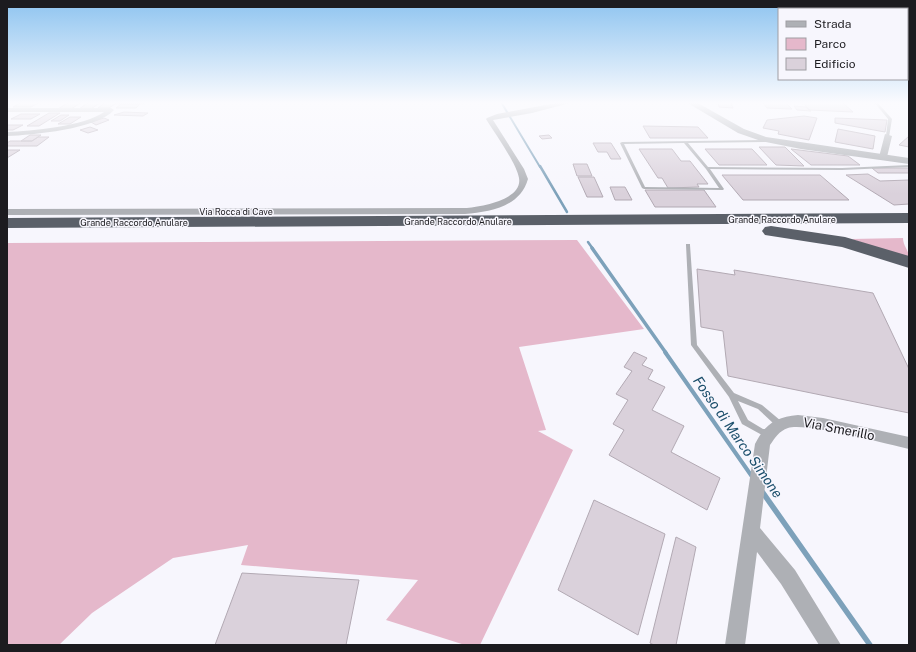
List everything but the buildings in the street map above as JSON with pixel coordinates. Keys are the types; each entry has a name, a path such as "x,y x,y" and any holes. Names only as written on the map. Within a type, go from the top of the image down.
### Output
{"highway":[{"name":"Grande Raccordo Anulare","path":"7,223 595,226 909,218"},
{"name":"Grande Raccordo Anulare","path":"7,235 551,226"},
{"name":"Grande Raccordo Anulare","path":"595,226 771,231 909,230"},
{"path":"771,231 844,242 909,262"}],"street":[{"path":"7,134 37,132"},
{"name":"Via Rocca di Cave","path":"7,212 465,211 484,209 503,203 514,195 524,183 520,169 496,132"},
{"path":"745,132 772,141 909,161"},
{"path":"883,157 888,136"},
{"name":"Via Smerillo","path":"766,438 786,422 806,422 909,443"},
{"path":"735,645 752,532 754,499 766,438"},
{"path":"752,532 788,577 831,645"}],"lane":[{"path":"685,142 707,168 722,189 644,188 622,143 685,142 772,141"},
{"path":"707,168 842,169 909,166"},
{"path":"688,245 694,345 732,395 745,422 762,432 766,438 778,423 760,407 732,395"}],"green space":[{"path":"903,238 909,258 851,239"},
{"path":"577,240 644,329 519,347 546,430 538,431 573,450 480,645 465,645 386,620 418,580 241,565 248,545 173,558 92,613 59,645 7,645 7,243"}],"waterway":[{"name":"Fosso di Marco Simone","path":"519,132 540,167"},
{"name":"Fosso di Marco Simone","path":"540,166 567,212"},
{"name":"Fosso di Marco Simone","path":"588,242 593,249"},
{"name":"Fosso di Marco Simone","path":"592,248 666,353"},
{"name":"Fosso di Marco Simone","path":"665,352 753,478"},
{"name":"Fosso di Marco Simone","path":"761,490 870,645"}]}
